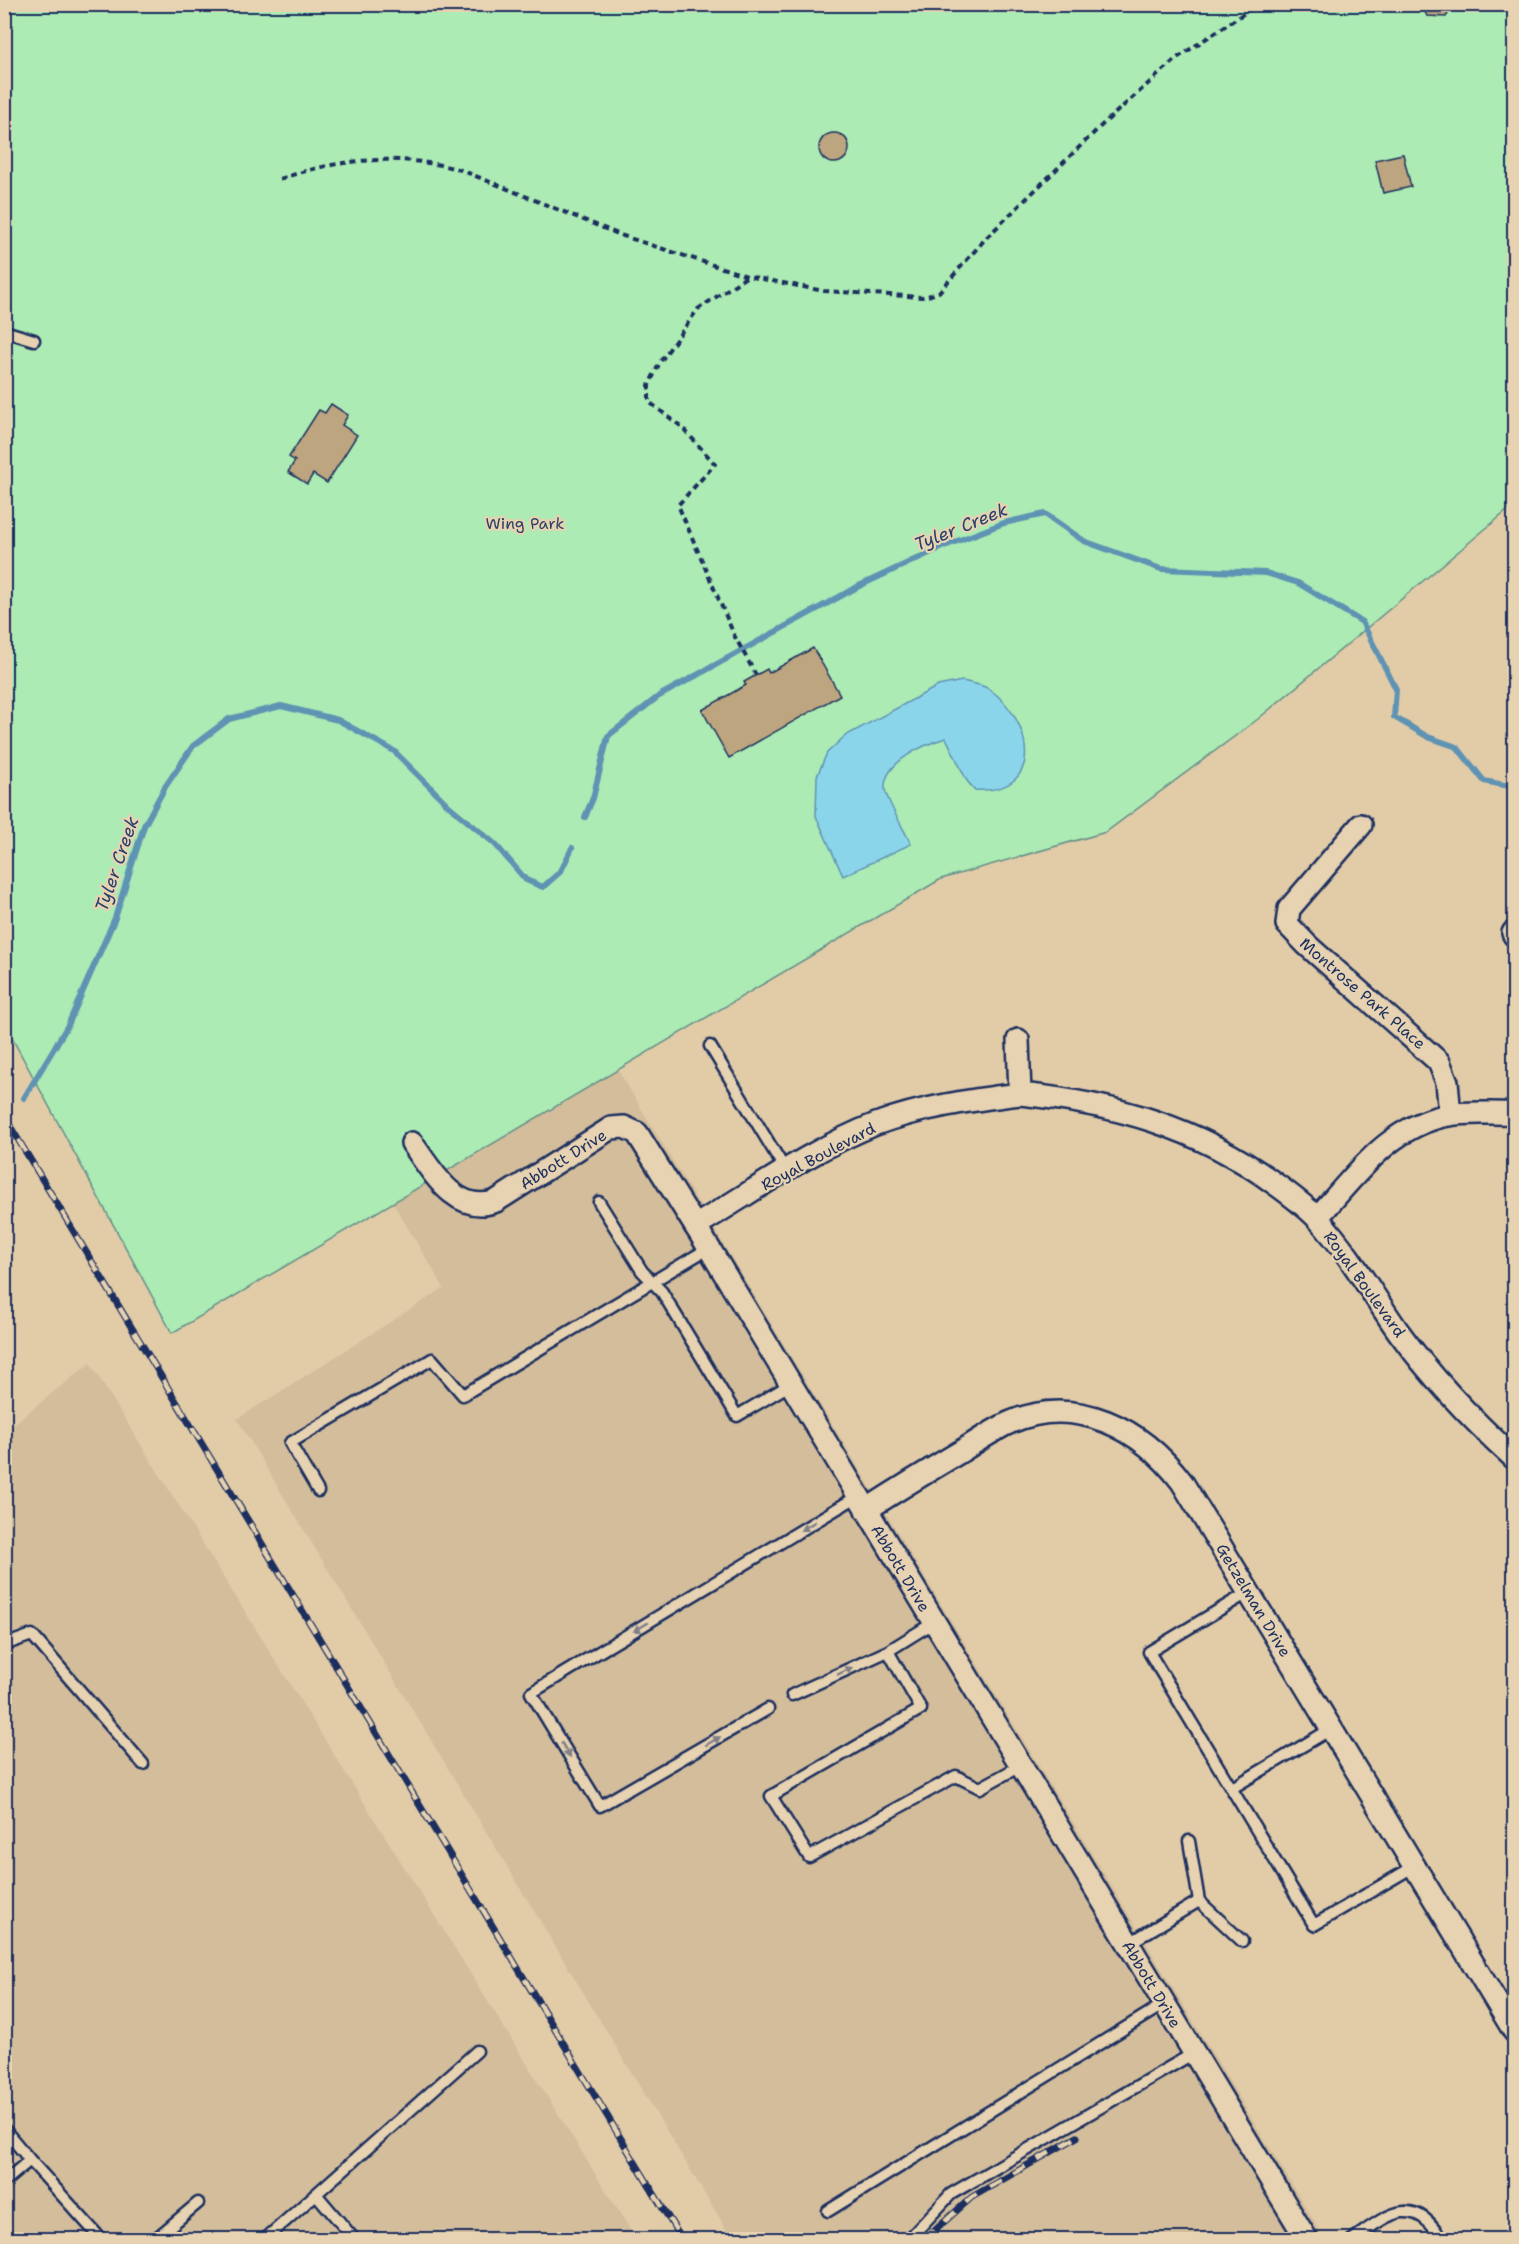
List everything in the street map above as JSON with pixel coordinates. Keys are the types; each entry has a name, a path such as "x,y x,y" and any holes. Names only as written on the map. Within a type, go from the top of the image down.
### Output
{"street":[{"name":"Montrose Park Place","path":"1361,825 1289,909 1287,924 1307,945 1439,1062 1447,1082 1450,1114"},
{"path":"1018,1040 1020,1094"},
{"name":"Royal Boulevard","path":"695,1226 786,1171 849,1136 877,1124 943,1106 1020,1094 1063,1098 1114,1108 1166,1124 1215,1145 1252,1167 1317,1218 1343,1249 1428,1370 1483,1430 1515,1458"},
{"path":"1317,1218 1394,1137 1423,1122 1450,1114 1515,1113"},
{"name":"Abbott Drive","path":"412,1143 454,1195 464,1202 481,1205 496,1201 604,1132 624,1127 637,1134 647,1146 1307,2240"},
{"name":"Getzelman Drive","path":"862,1503 1010,1422 1047,1413 1090,1415 1127,1431 1149,1445 1167,1462 1249,1592 1413,1867 1515,2031"}],"lane":[{"path":"4,331 34,340"},
{"path":"710,1046 786,1171"},
{"path":"598,1202 651,1282 662,1292 737,1416 790,1384"},
{"path":"318,1491 290,1443 432,1359 463,1395 709,1248"},
{"path":"768,1709 600,1806 531,1693 862,1503"},
{"path":"1249,1592 1149,1652 1314,1925 1413,1867"},
{"path":"792,1695 888,1651 933,1623"},
{"path":"4,1645 32,1635 143,1764"},
{"path":"888,1651 921,1709 771,1796 809,1857 956,1776 980,1788 1020,1766"},
{"path":"1232,1788 1331,1729"},
{"path":"1189,1841 1199,1900 1242,1941"},
{"path":"1128,1944 1199,1900"},
{"path":"828,2211 1164,2004"},
{"path":"264,2240 477,2051"},
{"path":"908,2240 923,2220 951,2194 1194,2054"},
{"path":"4,2129 102,2240"},
{"path":"4,2182 30,2160"},
{"path":"316,2194 355,2240"},
{"path":"154,2240 198,2203"},
{"path":"1352,2240 1392,2213 1410,2211 1429,2222 1442,2240"}],"path":[{"path":"280,179 362,160 400,159 434,163 461,170 623,236 747,276 824,291 922,297 939,292 986,238 1103,124 1177,58 1258,4"},
{"path":"747,276 698,309 660,362 649,385 649,402 682,427 715,464 678,505 735,637 755,674"}],"shaded area":[{"path":"618,1070 1325,2239 732,2239 237,1419 444,1288 393,1203"},
{"path":"90,1363 636,2239 5,2240 5,1431"}],"green space":[{"name":"Wing Park","path":"4,5 1514,5 1514,505 1258,719 1106,832 941,879 172,1333 5,1025"}],"water":[{"path":"962,681 989,689 1004,702 1016,718 1023,735 1026,753 1023,768 1014,781 998,788 975,790 967,781 946,738 907,756 891,770 886,779 885,789 911,844 843,876 816,816 817,776 827,753 845,736 938,686"}],"building":[{"path":"1421,4 1454,4 1446,17 1427,16"},
{"path":"834,133 845,137 849,148 845,159 834,163 823,159 819,148 823,137"},
{"path":"1403,154 1411,187 1383,193 1375,160"},
{"path":"331,404 348,415 342,425 357,435 327,483 313,474 307,484 288,472 295,461 289,457 319,410 325,413"},
{"path":"813,648 840,695 729,758 702,710 746,685 744,682 767,669 769,673"}],"waterway":[{"name":"Tyler Creek","path":"585,817 593,798 608,736 659,696 859,586 942,547 1004,523 1045,514 1084,541 1161,569 1266,573 1298,583 1362,622 1396,689 1394,717 1428,737 1457,747 1484,781 1514,787"},
{"name":"Tyler Creek","path":"24,1098 68,1025 115,918 144,826 165,787 193,746 229,719 281,706 338,720 394,751 449,806 495,844 526,880 543,887 561,871 572,848"}],"railway":[{"path":"4,1116 682,2240"},
{"path":"924,2240 972,2197 1077,2137"}]}
